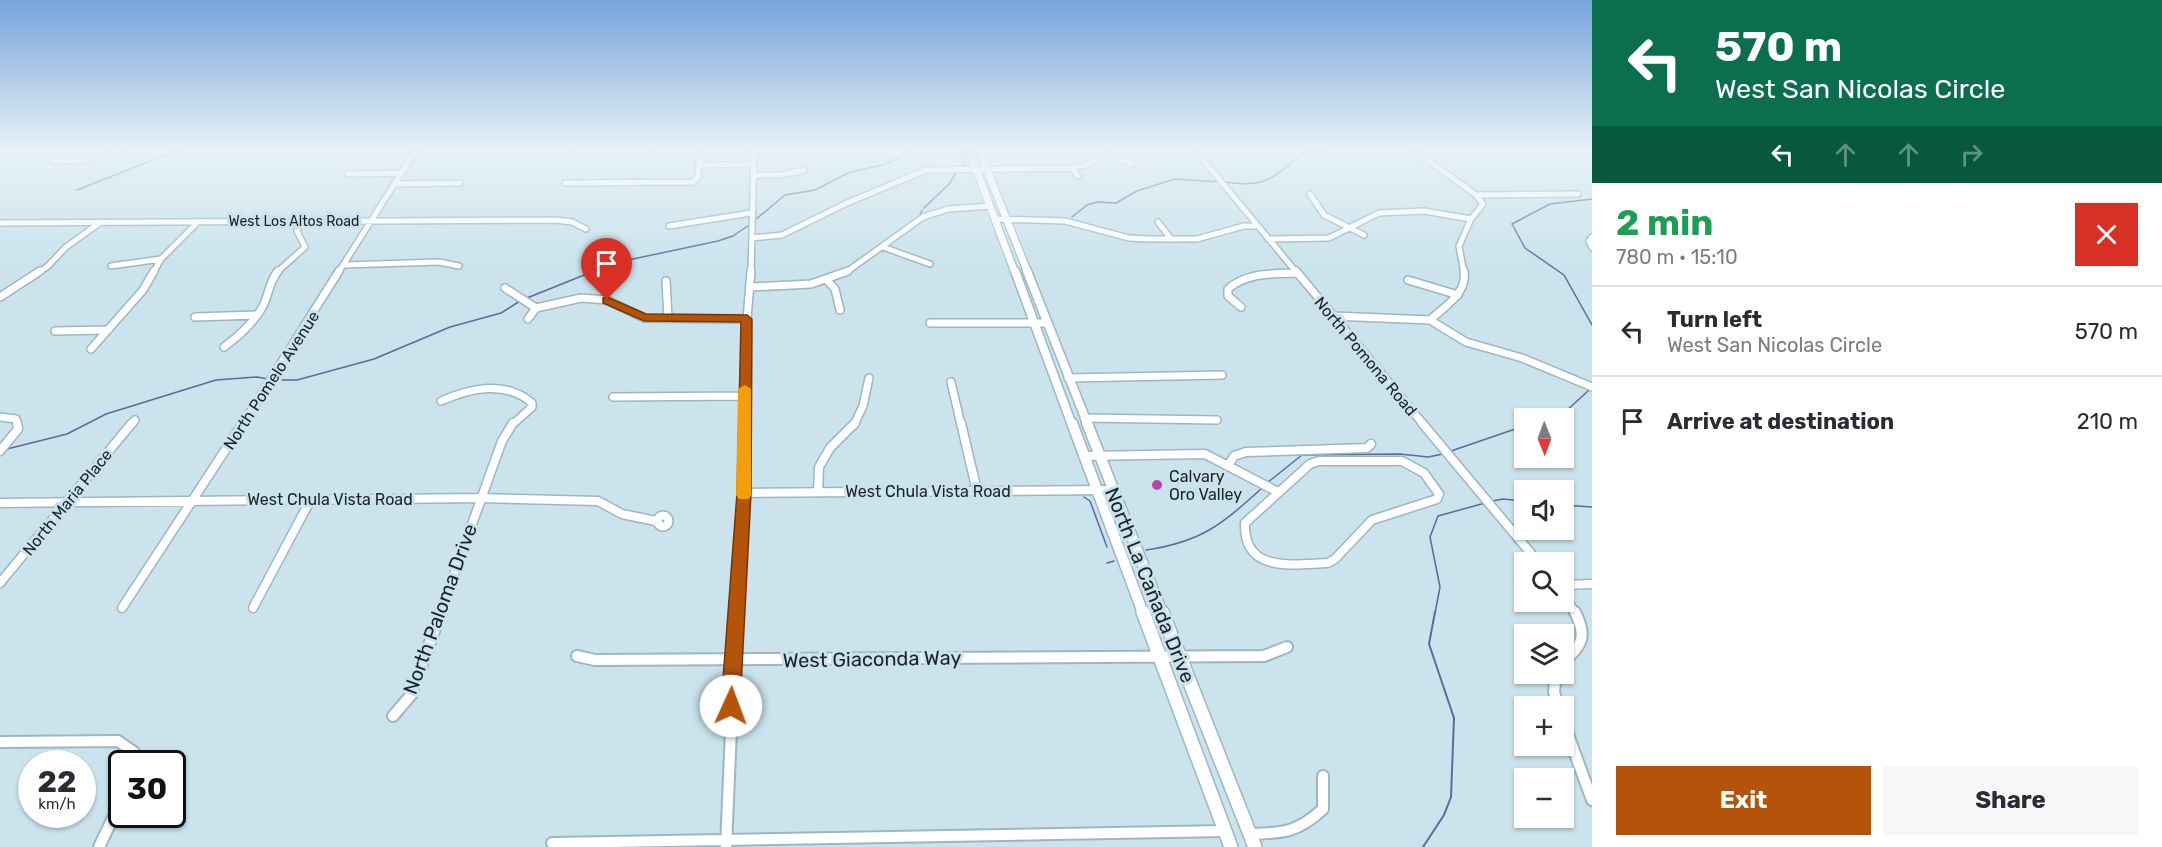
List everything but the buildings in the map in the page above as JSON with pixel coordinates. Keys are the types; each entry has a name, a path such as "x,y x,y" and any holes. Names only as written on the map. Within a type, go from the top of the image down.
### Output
{"main road":[{"name":"North La Cañada Drive","path":"984,190 1098,491 1255,847"},
{"name":"North La Cañada Drive","path":"994,190 1112,490 1231,847"}],"street":[{"name":"North Pomelo Avenue","path":"122,608 393,190"},
{"path":"726,844 732,661 744,493 747,319 751,287 753,190"},
{"path":"752,238 782,235 878,190"},
{"name":"North Pomona Road","path":"1228,190 1530,552"},
{"path":"1430,320 1458,295 1465,278 1459,246 1471,219 1483,204 1468,190"},
{"path":"1310,194 1324,215 1364,235"},
{"path":"1476,195 1578,194"},
{"path":"751,287 788,286 827,279 845,273 929,214 954,208 991,206"},
{"path":"1268,239 1320,239 1337,236 1366,218 1379,213 1424,211 1471,219"},
{"path":"669,226 751,213"},
{"path":"995,219 1058,220 1129,238 1197,239 1244,226 1258,226"},
{"name":"West Los Altos Road","path":"0,223 556,220 572,222 586,230"},
{"path":"0,297 48,266 66,247 102,222"},
{"path":"91,349 143,290 161,259 198,222"},
{"path":"224,347 236,339 257,315 266,299 271,280 305,247 297,231 301,222"},
{"path":"1158,222 1171,239"},
{"path":"1592,237 1589,241 1592,248"},
{"path":"883,247 930,264"},
{"path":"111,266 161,259"},
{"path":"345,265 438,262 459,266"},
{"path":"1241,307 1228,296 1228,289 1233,284 1263,275 1297,273"},
{"path":"827,279 835,289 840,310"},
{"path":"1408,280 1458,295"},
{"path":"666,281 668,318"},
{"path":"505,288 536,308"},
{"path":"528,319 536,308 581,298 607,300 644,318 747,319"},
{"path":"195,317 257,315"},
{"path":"1333,316 1430,320 1466,342 1522,358 1592,387"},
{"path":"930,323 1046,323"},
{"path":"55,331 108,330"},
{"path":"1068,378 1222,375"},
{"path":"818,492 819,467 830,447 854,425 863,406 869,378"},
{"path":"951,382 977,491"},
{"name":"North Paloma Drive","path":"393,716 411,695 502,441 513,423 535,409 523,395 489,388 459,393 441,401"},
{"path":"613,397 745,396"},
{"path":"0,417 16,419 18,429 0,451"},
{"path":"1084,418 1217,420"},
{"name":"North Maria Place","path":"0,584 135,420"},
{"path":"1228,466 1234,456 1246,452 1367,448 1371,444"},
{"path":"1085,456 1205,454 1271,488"},
{"path":"1319,461 1402,461 1413,463 1421,468 1439,494 1437,499 1372,520 1335,559 1328,563 1267,563 1253,552 1244,531 1245,523 1271,488 1319,461"},
{"name":"West Chula Vista Road","path":"744,493 1112,490"},
{"name":"West Chula Vista Road","path":"0,503 481,498 597,501 622,514 656,521"},
{"path":"253,608 311,499"},
{"path":"1574,585 1592,584"},
{"path":"1574,611 1580,621 1582,635 1578,649 1574,652"},
{"name":"West Giaconda Way","path":"577,656 595,660 732,661 1264,656 1287,647"},
{"path":"0,742 118,741 126,750"},
{"path":"1574,751 1592,800"},
{"path":"1250,834 1296,831 1310,822 1323,808 1323,776"},
{"path":"99,847 108,828"},
{"path":"552,843 726,844 1225,831"}],"waterway":[{"path":"755,220 785,195 816,190"},
{"path":"924,208 943,190"},
{"path":"1072,217 1087,205 1097,202 1116,203 1142,190"},
{"path":"1592,199 1550,204 1512,224 1525,248 1564,275 1592,325"},
{"path":"920,216 922,210"},
{"path":"527,298 614,263 718,241 733,236 749,225"},
{"path":"273,380 297,380 374,359 450,327 501,313 520,301"},
{"path":"7,449 67,434 106,414 216,380 257,377 268,379"},
{"path":"1569,408 1589,390"},
{"path":"1451,451 1514,429"},
{"path":"1267,483 1302,455 1400,454 1428,457 1443,454"},
{"path":"1146,550 1165,547 1196,537 1222,522 1261,489"},
{"path":"1084,497 1090,501 1107,547"},
{"path":"1492,501 1514,500"},
{"path":"1435,613 1440,587 1430,537 1438,516 1485,503"},
{"path":"1574,506 1592,507"},
{"path":"1107,563 1114,561"},
{"path":"1423,847 1444,815 1451,797 1454,718 1429,644 1435,612"}],"slow traffic":[{"path":"744,495 745,389"}],"place":[{"name":"Calvary Oro Valley","path":"1157,485"}],"route":[{"path":"607,300 644,318 747,319 744,493 731,706"}]}
